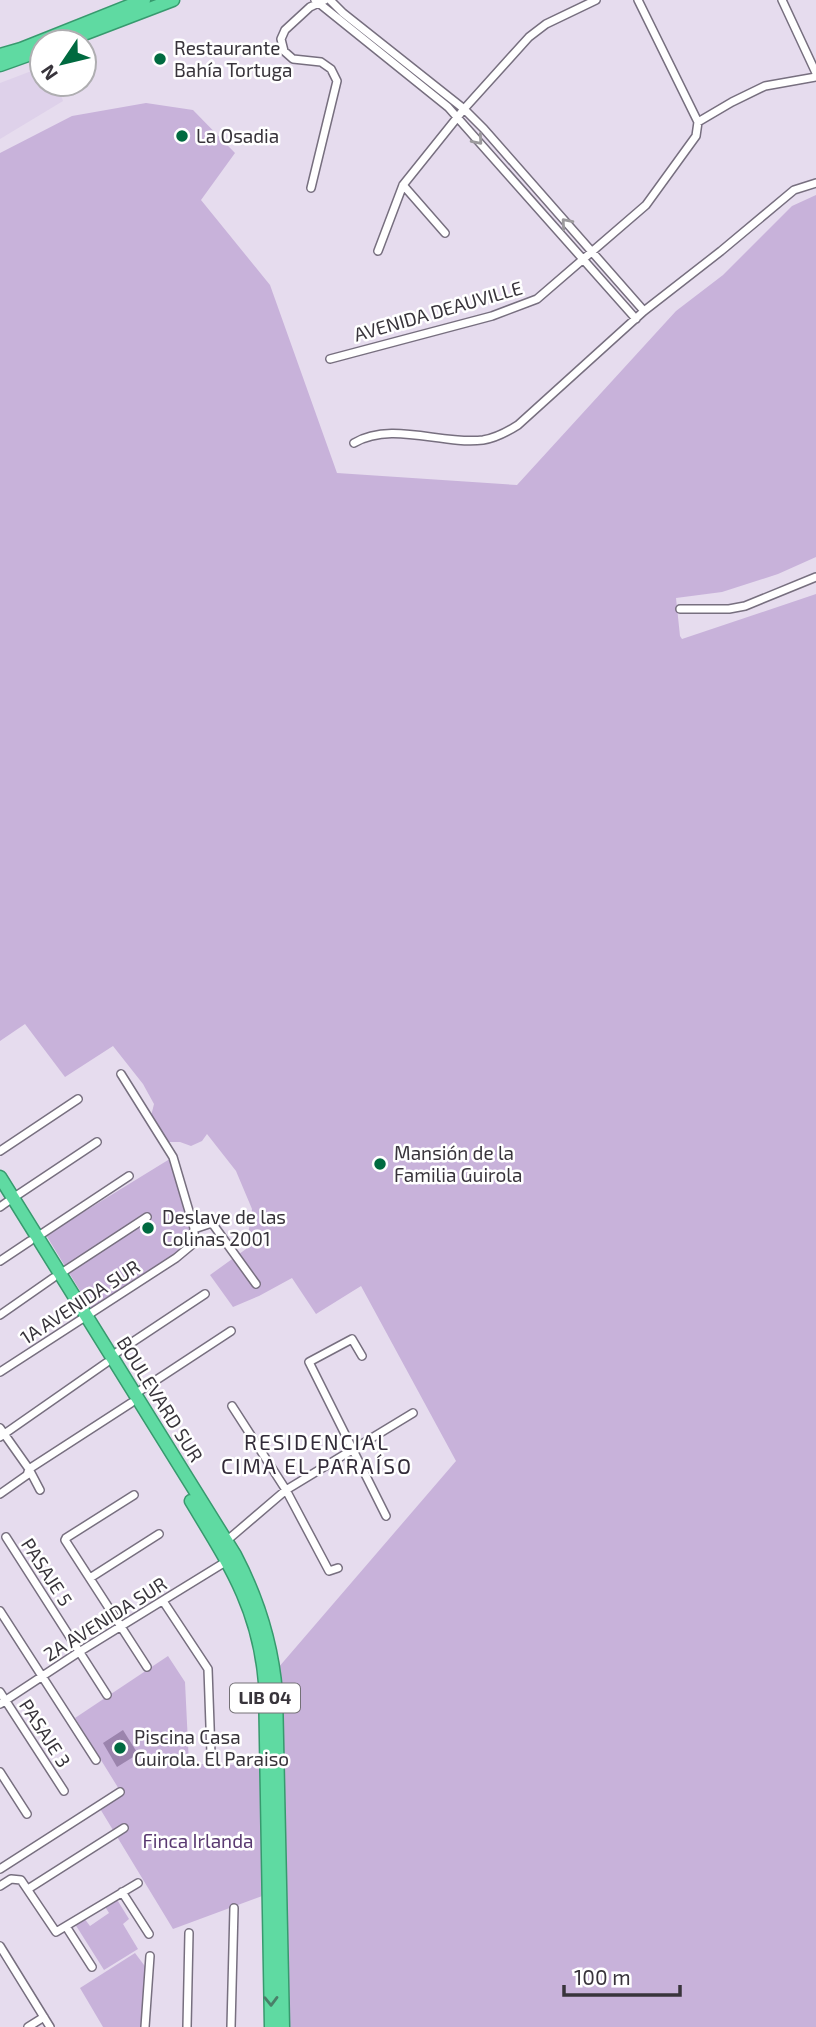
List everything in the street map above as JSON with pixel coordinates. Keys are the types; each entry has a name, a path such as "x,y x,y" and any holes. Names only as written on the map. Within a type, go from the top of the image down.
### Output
{"highway":[{"path":"0,55 144,0"},
{"path":"98,29 173,0"},
{"path":"0,65 28,55"},
{"name":"BOULEVARD SUR","path":"0,1177 5,1199 34,1239 222,1544 243,1572 260,1610 274,1674 283,2027"},
{"name":"BOULEVARD SUR","path":"222,1544 253,1619 261,1647 264,1676 271,2027"}],"street":[{"path":"330,0 464,109 644,311"},
{"path":"378,251 403,185 457,117 529,37 546,24 596,0"},
{"path":"638,0 698,122 765,86 816,75 782,0"},
{"path":"311,188 337,81 331,69 321,62 293,59 284,51 281,39 285,30 316,2 457,117 636,319"},
{"name":"AVENIDA DEAUVILLE","path":"330,359 515,308 537,299 646,205 696,136 698,122"},
{"path":"354,443 383,433 451,440 483,440 502,435 518,425 644,311 794,190 816,183"},
{"path":"403,185 445,233"},
{"path":"681,609 729,610 816,577"},
{"path":"121,1074 171,1152 194,1229 212,1223 256,1284"},
{"path":"0,1151 78,1099"},
{"path":"5,1199 97,1143"},
{"path":"0,1261 129,1176"},
{"path":"0,1315 147,1217"},
{"name":"1A AVENIDA SUR","path":"0,1372 190,1248 194,1243 194,1229"},
{"path":"40,1490 29,1469 1,1433 205,1294"},
{"path":"0,1494 27,1475 29,1469 231,1331"},
{"path":"362,1356 352,1339 309,1362 386,1516"},
{"path":"232,1406 286,1490 329,1571 338,1568"},
{"path":"222,1544 286,1490 413,1413"},
{"path":"134,1495 65,1539 147,1667"},
{"path":"90,1578 159,1534"},
{"name":"PASAJE 5","path":"6,1537 107,1695"},
{"name":"2A AVENIDA SUR","path":"3,1702 227,1560"},
{"path":"163,1601 208,1669 211,1754"},
{"path":"0,1611 96,1760"},
{"name":"PASAJE 3","path":"0,1692 3,1702 64,1791"},
{"path":"0,1772 27,1814"},
{"path":"0,1869 120,1792"},
{"path":"28,1889 124,1828"},
{"path":"0,1885 18,1878 54,1930 59,1932 138,1883"},
{"path":"122,1892 149,1934"},
{"path":"231,2027 234,1908"},
{"path":"67,1928 92,1967"},
{"path":"187,2027 189,1933"},
{"path":"0,1946 50,2027"},
{"path":"145,2027 149,1956"},
{"path":"28,2027 44,2017"}],"shaded area":[{"path":"28,72 28,98 62,98 63,101 0,139 0,83"},
{"name":"Piscina Casa Guirola. El Paraiso","path":"123,1730 138,1754 117,1767 103,1743"}],"green space":[{"path":"146,103 193,110 235,153 201,200 270,285 337,473 517,485 676,311 723,275 792,206 816,195 816,557 778,574 722,592 676,598 682,639 816,594 816,2027 287,2027 278,1668 456,1461 361,1286 316,1314 292,1278 233,1307 210,1275 246,1249 252,1209 236,1171 207,1134 202,1141 191,1146 180,1142 166,1142 151,1116 154,1104 143,1084 113,1046 65,1077 25,1024 0,1041 0,153 72,116"},
{"path":"173,1157 195,1235 188,1250 93,1312 46,1235"},
{"name":"Finca Irlanda","path":"168,1656 185,1682 189,1764 261,1765 265,1895 173,1929 99,1807 122,1794 75,1718"},
{"path":"116,1898 129,1919 123,1924 138,1949 104,1970 75,1924 84,1918 90,1926 109,1913 104,1905"},
{"path":"135,1953 147,1969 145,2027 103,2027 80,1988"}],"place":[{"name":"Restaurante Bahía Tortuga","path":"160,59"},
{"name":"La Osadia","path":"182,136"},
{"name":"Mansión de la Familia Guirola","path":"380,1164"},
{"name":"Deslave de las Colinas 2001","path":"148,1228"},
{"name":"Piscina Casa Guirola. El Paraiso","path":"120,1748"}],"district":[{"name":"RESIDENCIAL CIMA EL PARAÍSO","path":"317,1455"}]}
